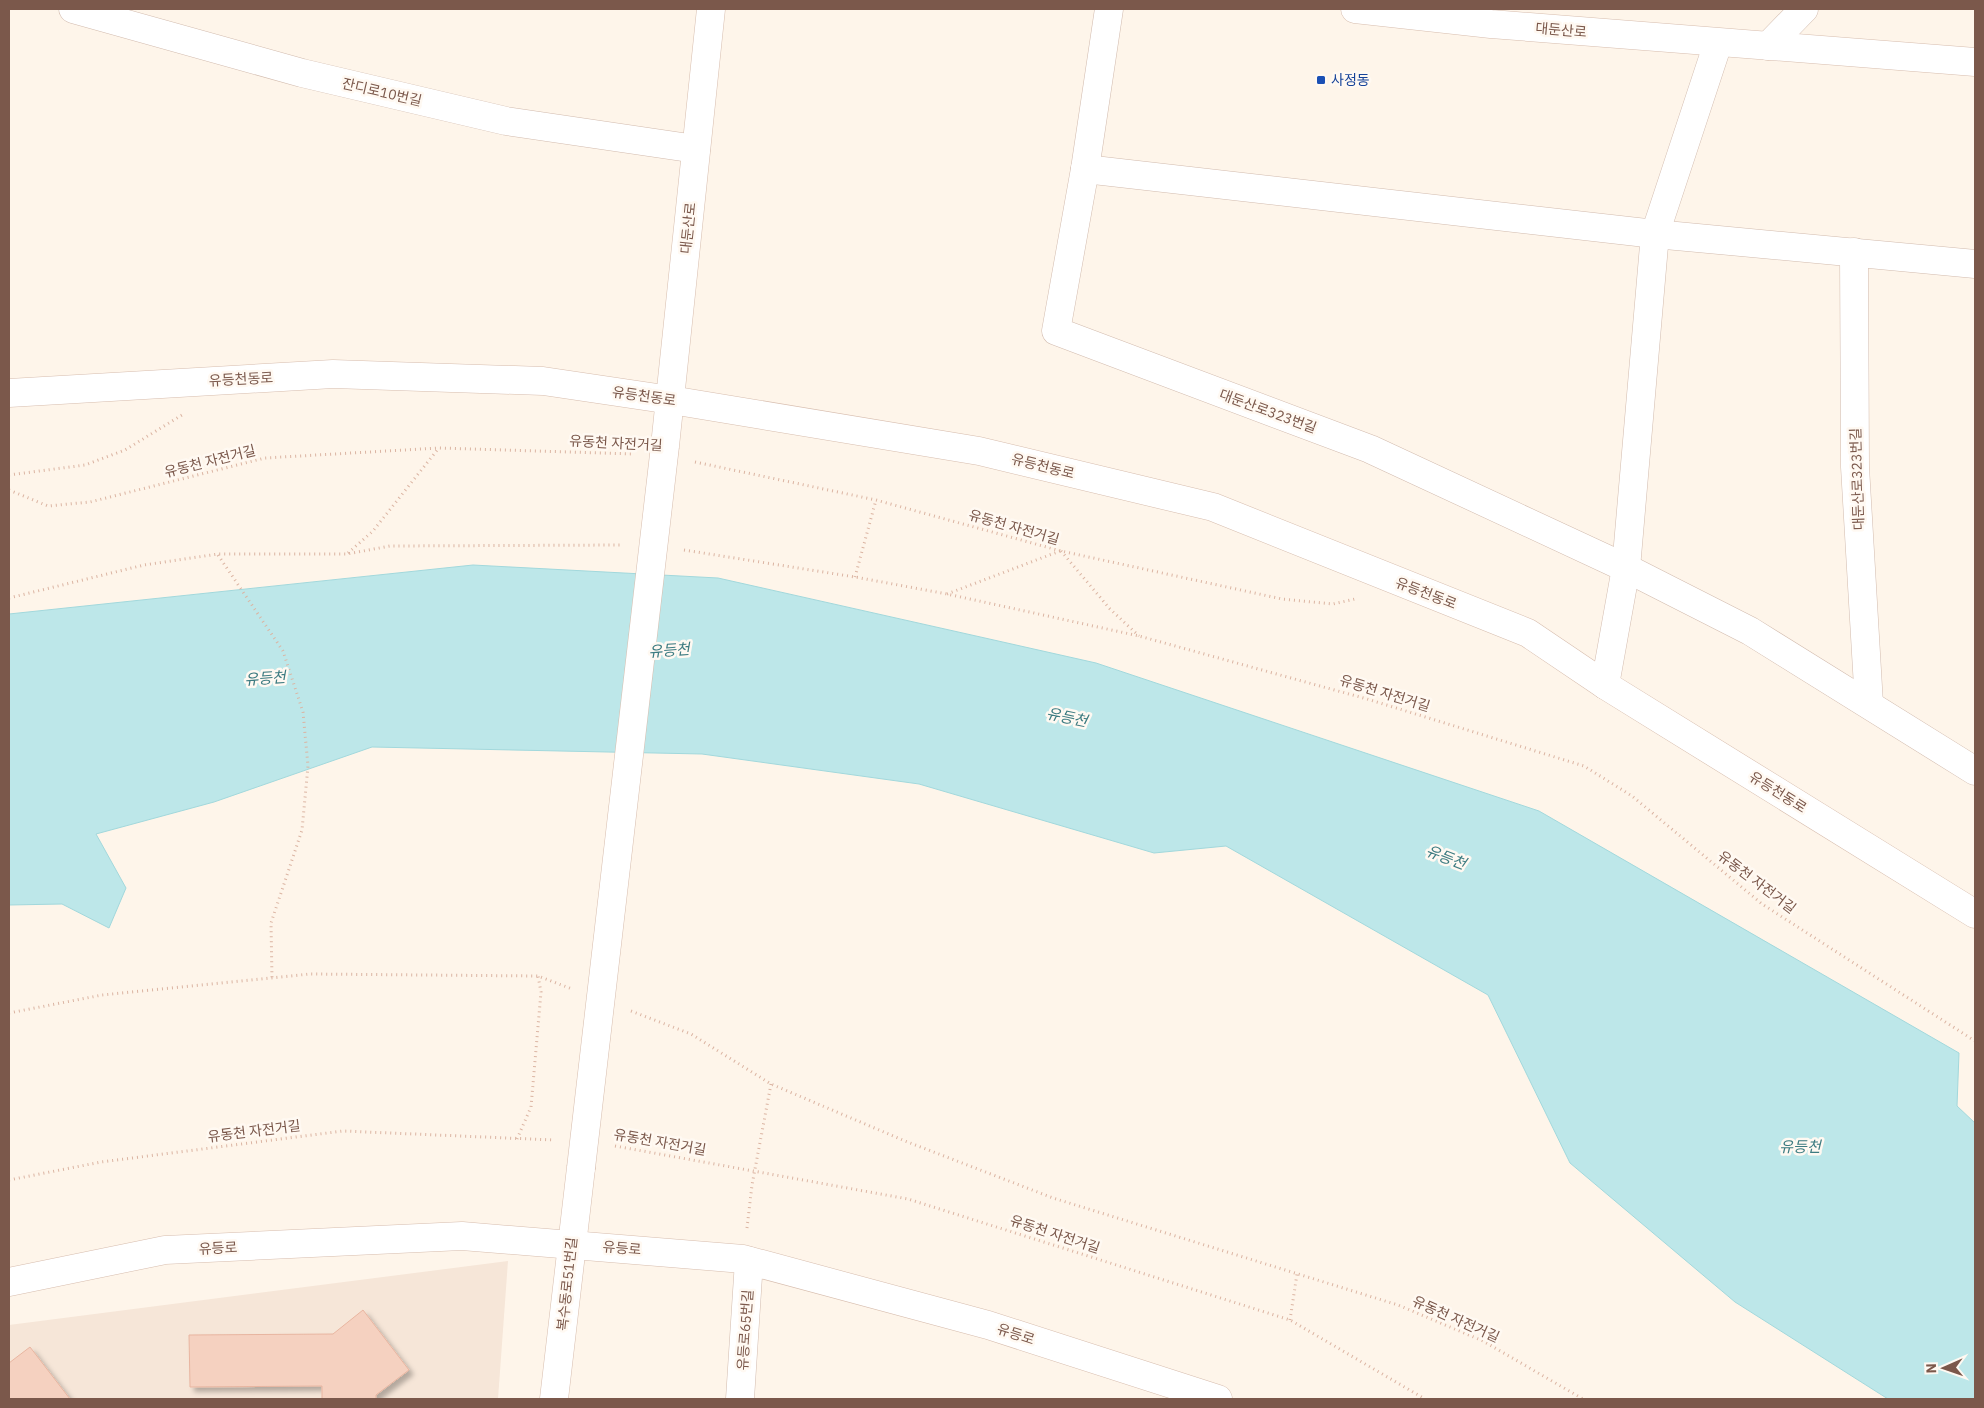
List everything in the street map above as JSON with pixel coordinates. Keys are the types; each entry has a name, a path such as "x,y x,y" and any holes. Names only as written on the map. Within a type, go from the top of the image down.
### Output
{"street":[{"name":"잔디로10번길","path":"73,9 302,73 506,121 696,149"},
{"name":"대둔산로","path":"665,446 711,9"},
{"name":"대둔산로323번길","path":"1109,9 1085,170 1056,331 1370,449 1626,568 1750,631 1975,771"},
{"name":"대둔산로","path":"1355,9 1492,17 1718,43 1975,62"},
{"path":"1768,46 1804,9"},
{"path":"1605,685 1626,568 1655,234 1718,43"},
{"path":"1085,170 1655,234 1975,264"},
{"name":"대둔산로323번길","path":"1854,252 1855,467 1869,704"},
{"name":"유등천동로","path":"9,392 333,374 543,381 979,450 1213,507 1528,633 1605,685 1975,914"},
{"name":"복수동로51번길","path":"554,1399 665,446"},
{"name":"유등로","path":"9,1282 165,1250 462,1236 571,1244 748,1249 1218,1399"},
{"name":"유등로65번길","path":"740,1399 748,1249"}],"path":[{"path":"9,475 84,465 124,450 186,413"},
{"path":"347,554 373,531 439,448"},
{"name":"유동천 자전거길","path":"9,490 48,506 90,502 265,458 439,448 635,454"},
{"name":"유동천 자전거길","path":"693,462 876,500 1061,551 1110,609 1139,636 1367,699 1584,766 1632,796 1762,904 1975,1041"},
{"path":"855,577 876,500"},
{"path":"9,598 144,565 218,554 347,554 390,546 627,545"},
{"path":"675,549 855,577 946,594 1139,636"},
{"path":"946,594 1061,551 1282,599 1333,604 1355,599"},
{"path":"218,554 283,651 302,712 308,766 302,830 271,922 272,978"},
{"path":"9,1013 102,995 310,974 538,976 574,990"},
{"path":"517,1139 531,1107 541,992 538,976"},
{"name":"유동천 자전거길","path":"628,1010 692,1034 772,1084 905,1141 1053,1198 1398,1305 1483,1341 1583,1399"},
{"path":"748,1249 755,1170 772,1084"},
{"name":"유동천 자전거길","path":"9,1180 101,1162 343,1131 563,1141"},
{"name":"유동천 자전거길","path":"611,1145 908,1199 1290,1320 1425,1399"},
{"path":"1290,1320 1297,1274"}],"shaded area":[{"path":"508,1261 498,1399 9,1399 9,1325"}],"water":[{"name":"유등천","path":"473,565 718,578 1096,663 1539,811 1959,1053 1957,1106 1975,1123 1975,1399 1888,1399 1735,1302 1570,1163 1488,995 1226,846 1154,853 919,784 702,754 372,747 214,802 96,834 126,888 109,928 62,904 9,905 9,614"}],"building":[{"path":"363,1310 409,1370 376,1395 376,1399 322,1399 322,1386 190,1387 189,1335 333,1334"},
{"path":"30,1347 70,1399 9,1399 9,1363"}],"place":[{"name":"사정동","path":"1321,80"}]}
